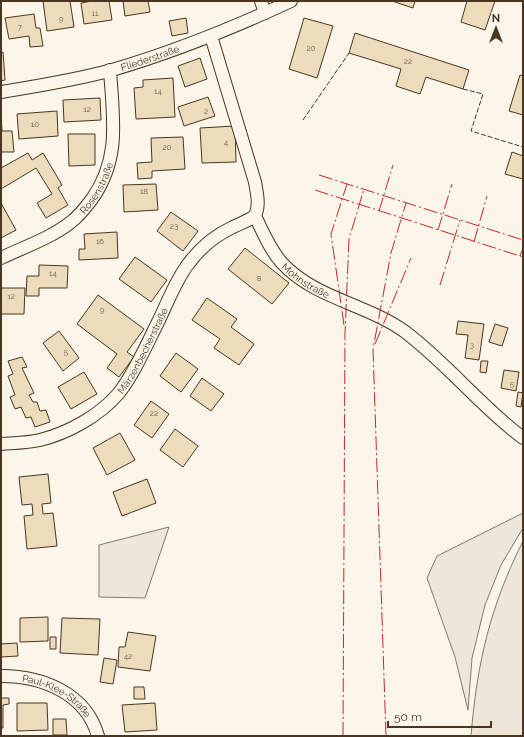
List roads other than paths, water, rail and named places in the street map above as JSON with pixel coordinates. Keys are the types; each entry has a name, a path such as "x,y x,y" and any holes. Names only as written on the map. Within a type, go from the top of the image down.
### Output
{"street":[{"path":"262,1 264,13"},
{"name":"Fliederstraße","path":"1,92 39,86 110,70 211,36 291,1"},
{"path":"211,36 254,177 258,204 258,210 255,216"},
{"name":"Rosenstraße","path":"1,258 55,233 72,221 87,206 98,190 111,158 113,143 114,123 110,70"},
{"name":"Mohnstraße","path":"255,216 273,251 282,263 293,273 305,282 332,296 366,310 402,330 431,352 473,395 523,438"},
{"name":"Märzenbecherstraße","path":"1,444 41,440 82,423 104,408 118,394 129,377 174,288 189,263 201,250 221,233 250,220 255,216"},
{"name":"Paul-Klee-Straße","path":"1,676 18,676 40,680 61,689 78,703 89,717 98,736"}]}
